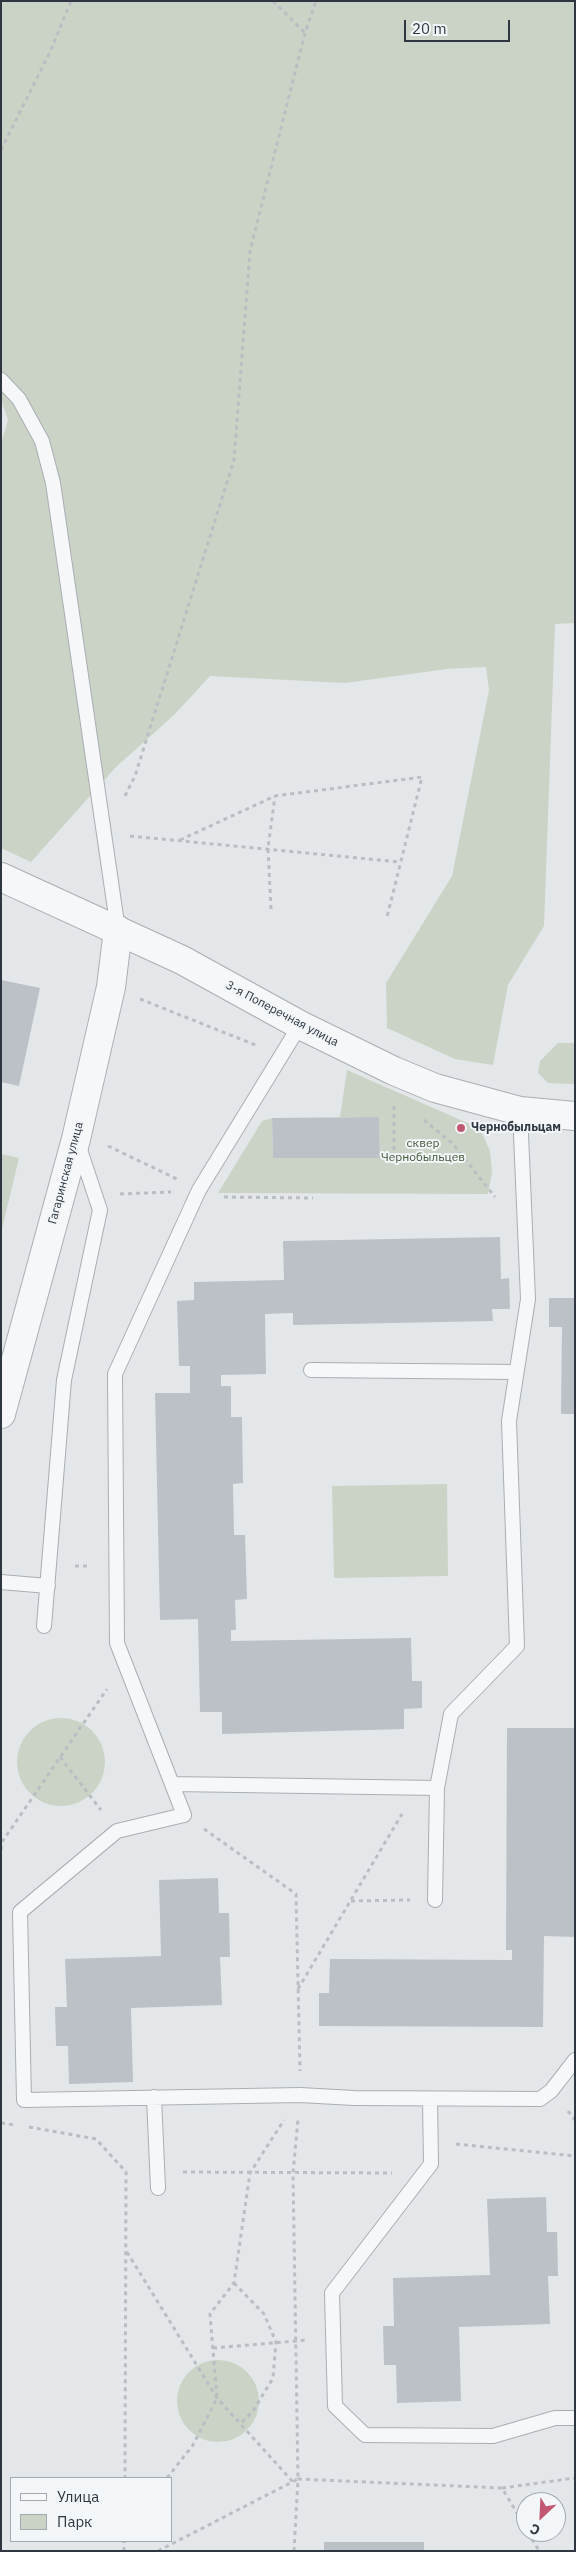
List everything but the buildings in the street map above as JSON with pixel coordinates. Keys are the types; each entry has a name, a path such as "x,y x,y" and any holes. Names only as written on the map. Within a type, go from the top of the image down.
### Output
{"street":[{"name":"3-я Поперечная улица","path":"1,877 182,960 300,1025 394,1071 435,1088 520,1111 575,1116"},
{"name":"Гагаринская улица","path":"1,1414 77,1135 111,987 118,930"}],"lane":[{"path":"1,380 19,399 42,442 52,483 118,930"},
{"path":"300,1025 199,1190 115,1374 118,1643 184,1815 117,1831 20,1912 24,2100 300,2095 354,2098 540,2099 551,2091 575,2060"},
{"path":"435,1900 437,1788 451,1714 517,1646 509,1421 528,1299 520,1111"},
{"path":"44,1626 64,1380 100,1210 77,1135"},
{"path":"311,1370 516,1372"},
{"path":"1,1582 48,1586"},
{"path":"173,1784 437,1788"},
{"path":"154,2097 159,2172 158,2188"},
{"path":"430,2099 431,2164 332,2292 335,2406 365,2435 494,2436 556,2418 575,2418"}],"path":[{"path":"1,150 50,52 71,1"},
{"path":"274,1 305,33"},
{"path":"316,1 305,33 250,251 234,460 135,776 104,834 268,848 400,862"},
{"path":"179,840 275,796 422,777 387,917"},
{"path":"271,909 268,848 275,796"},
{"path":"111,987 281,1055"},
{"path":"394,1071 394,1158"},
{"path":"423,1119 453,1144 494,1197"},
{"path":"77,1135 212,1197 313,1198"},
{"path":"95,1195 199,1190"},
{"path":"1,1850 2,1842 125,1663"},
{"path":"60,1758 117,1831"},
{"path":"298,1990 417,1788"},
{"path":"184,1815 296,1894 300,2095 293,2173 298,2479 294,2551"},
{"path":"350,1901 435,1900"},
{"path":"168,2477 193,2445 217,2398 210,2314 234,2283 250,2173 300,2095"},
{"path":"1,2123 96,2139 126,2172 125,2477"},
{"path":"431,2141 575,2156"},
{"path":"126,2172 423,2173"},
{"path":"126,2250 217,2398 293,2482"},
{"path":"234,2283 264,2314 276,2342 273,2378 253,2411 240,2424"},
{"path":"213,2348 296,2340 333,2340"},
{"path":"158,2551 298,2479 502,2488 575,2478"},
{"path":"502,2488 516,2511"}],"green space":[{"path":"1,1 575,1 575,623 555,624 544,926 508,985 493,1065 455,1059 387,1028 386,983 452,876 489,690 486,667 447,669 345,683 210,676 174,715 116,767 31,862 1,848 1,443 8,420 1,399"},
{"path":"558,1043 575,1043 575,1084 548,1083 538,1073 540,1061"},
{"name":"сквер Чернобыльцев","path":"347,1070 472,1125 482,1133 490,1151 492,1172 488,1194 218,1193 262,1121 272,1118 273,1158 380,1157 379,1117 340,1117"},
{"path":"1,1154 19,1158 1,1233"},
{"path":"447,1484 448,1576 334,1578 332,1486"},
{"path":"61,1718 78,1722 92,1731 101,1745 105,1762 101,1779 92,1793 78,1802 61,1806 44,1802 30,1793 21,1779 17,1762 21,1745 30,1731 44,1722"},
{"path":"218,2360 234,2363 247,2372 256,2385 259,2401 256,2417 247,2430 234,2439 218,2442 202,2439 189,2430 180,2417 177,2401 180,2385 189,2372 202,2363"}],"place":[{"name":"Чернобыльцам","path":"461,1128"}]}
